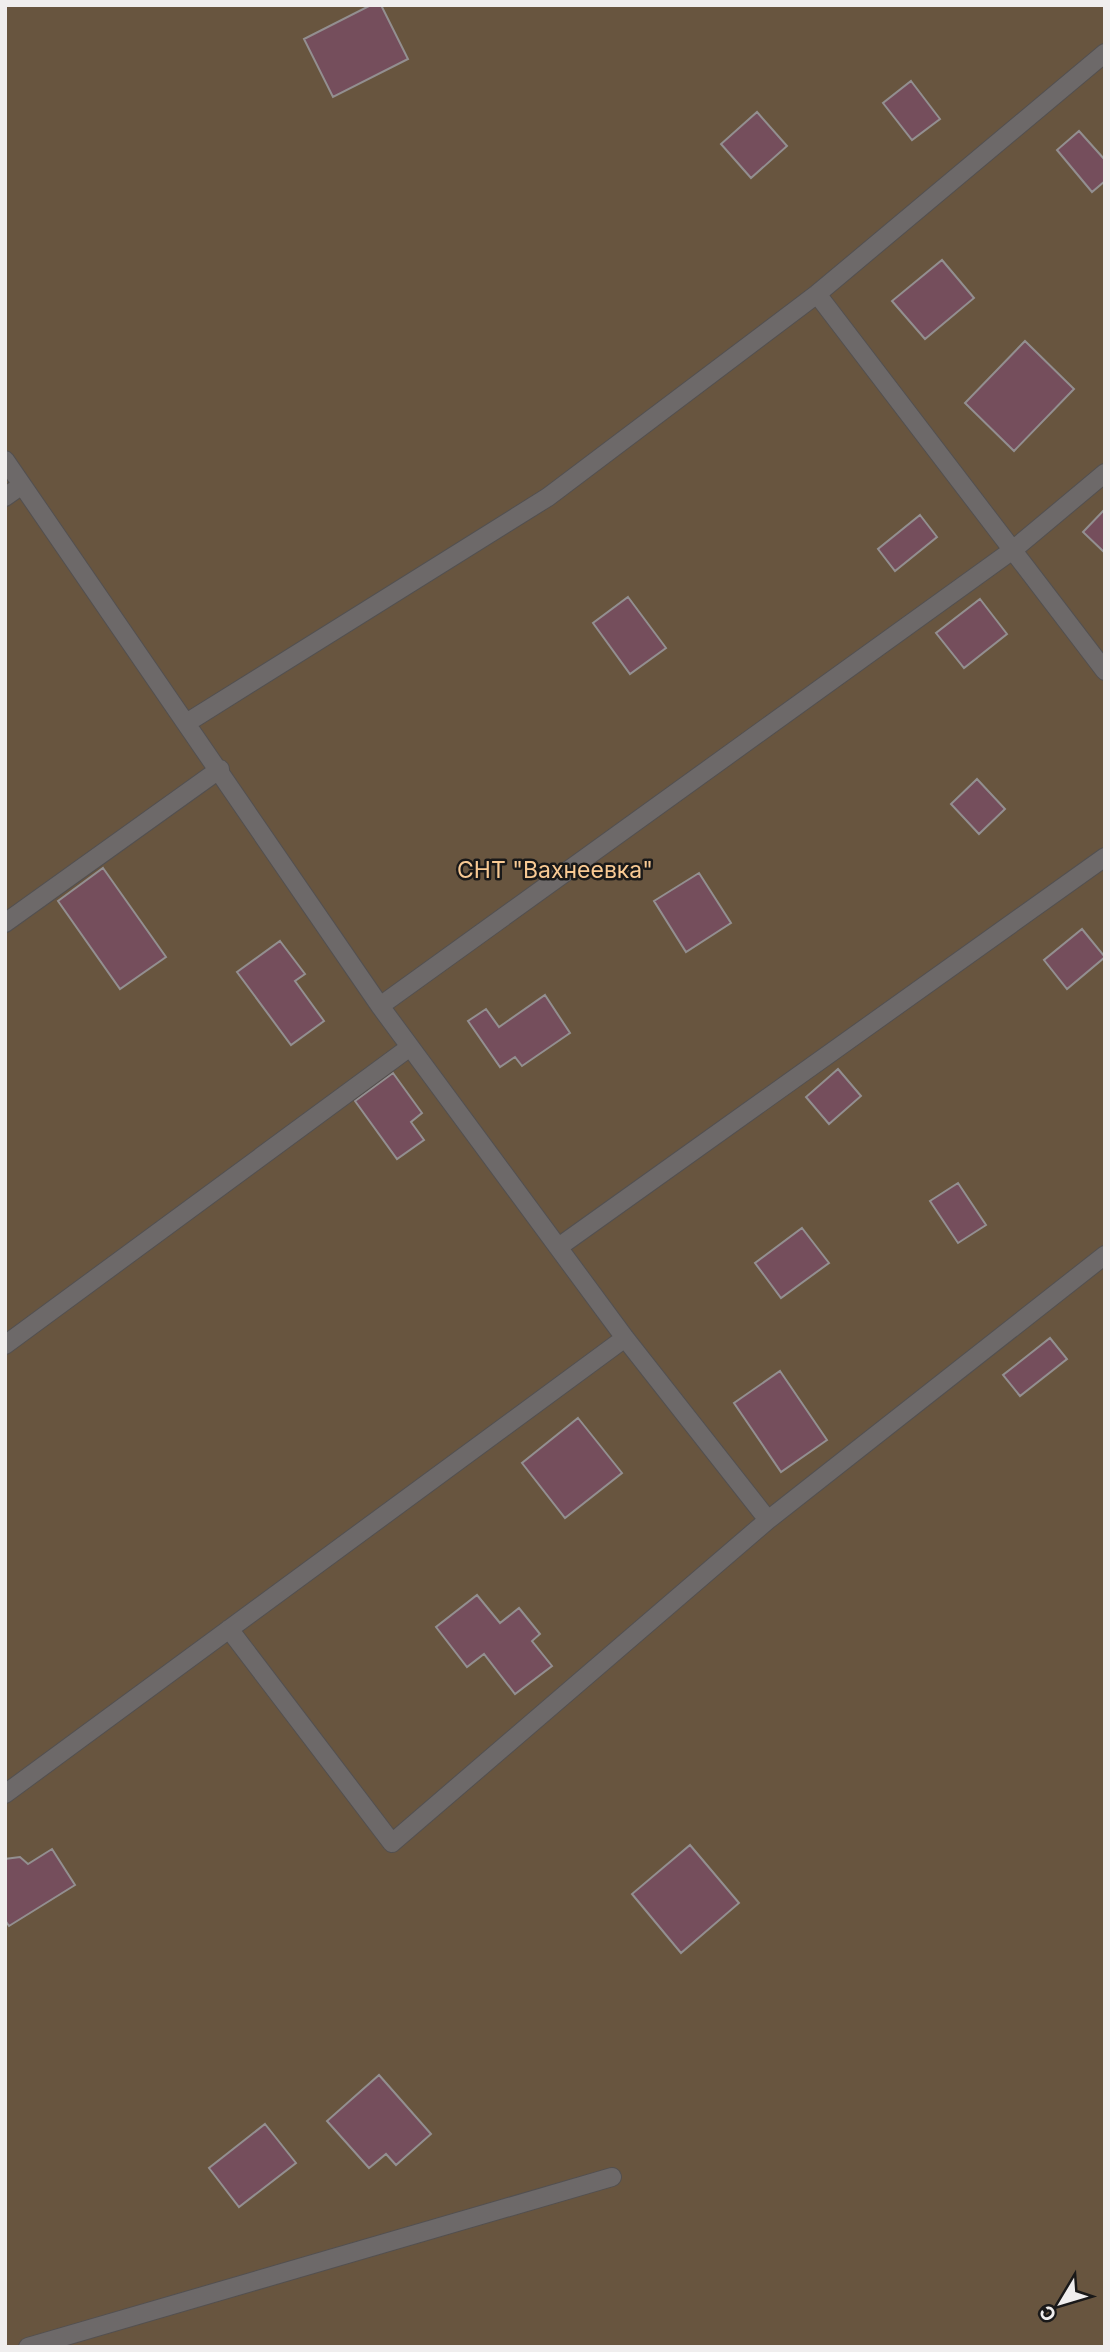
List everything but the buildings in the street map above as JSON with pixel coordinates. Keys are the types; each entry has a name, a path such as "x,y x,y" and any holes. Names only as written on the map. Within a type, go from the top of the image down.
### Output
{"lane":[{"path":"188,722 548,497 817,294 1105,53"},
{"path":"817,294 1105,671"},
{"path":"5,460 188,722 380,1006 561,1246 625,1338 768,1520"},
{"path":"380,1006 1014,549 1105,473"},
{"path":"5,497 22,485"},
{"path":"5,923 220,769"},
{"path":"561,1246 1105,857"},
{"path":"5,1345 410,1047"},
{"path":"229,1629 392,1843 768,1520 1105,1255"},
{"path":"5,1794 625,1338"},
{"path":"28,2347 612,2177"}],"green space":[{"name":"СНТ \"Вахнеевка\"","path":"5,5 1105,5 1105,2347 5,2347"}]}
